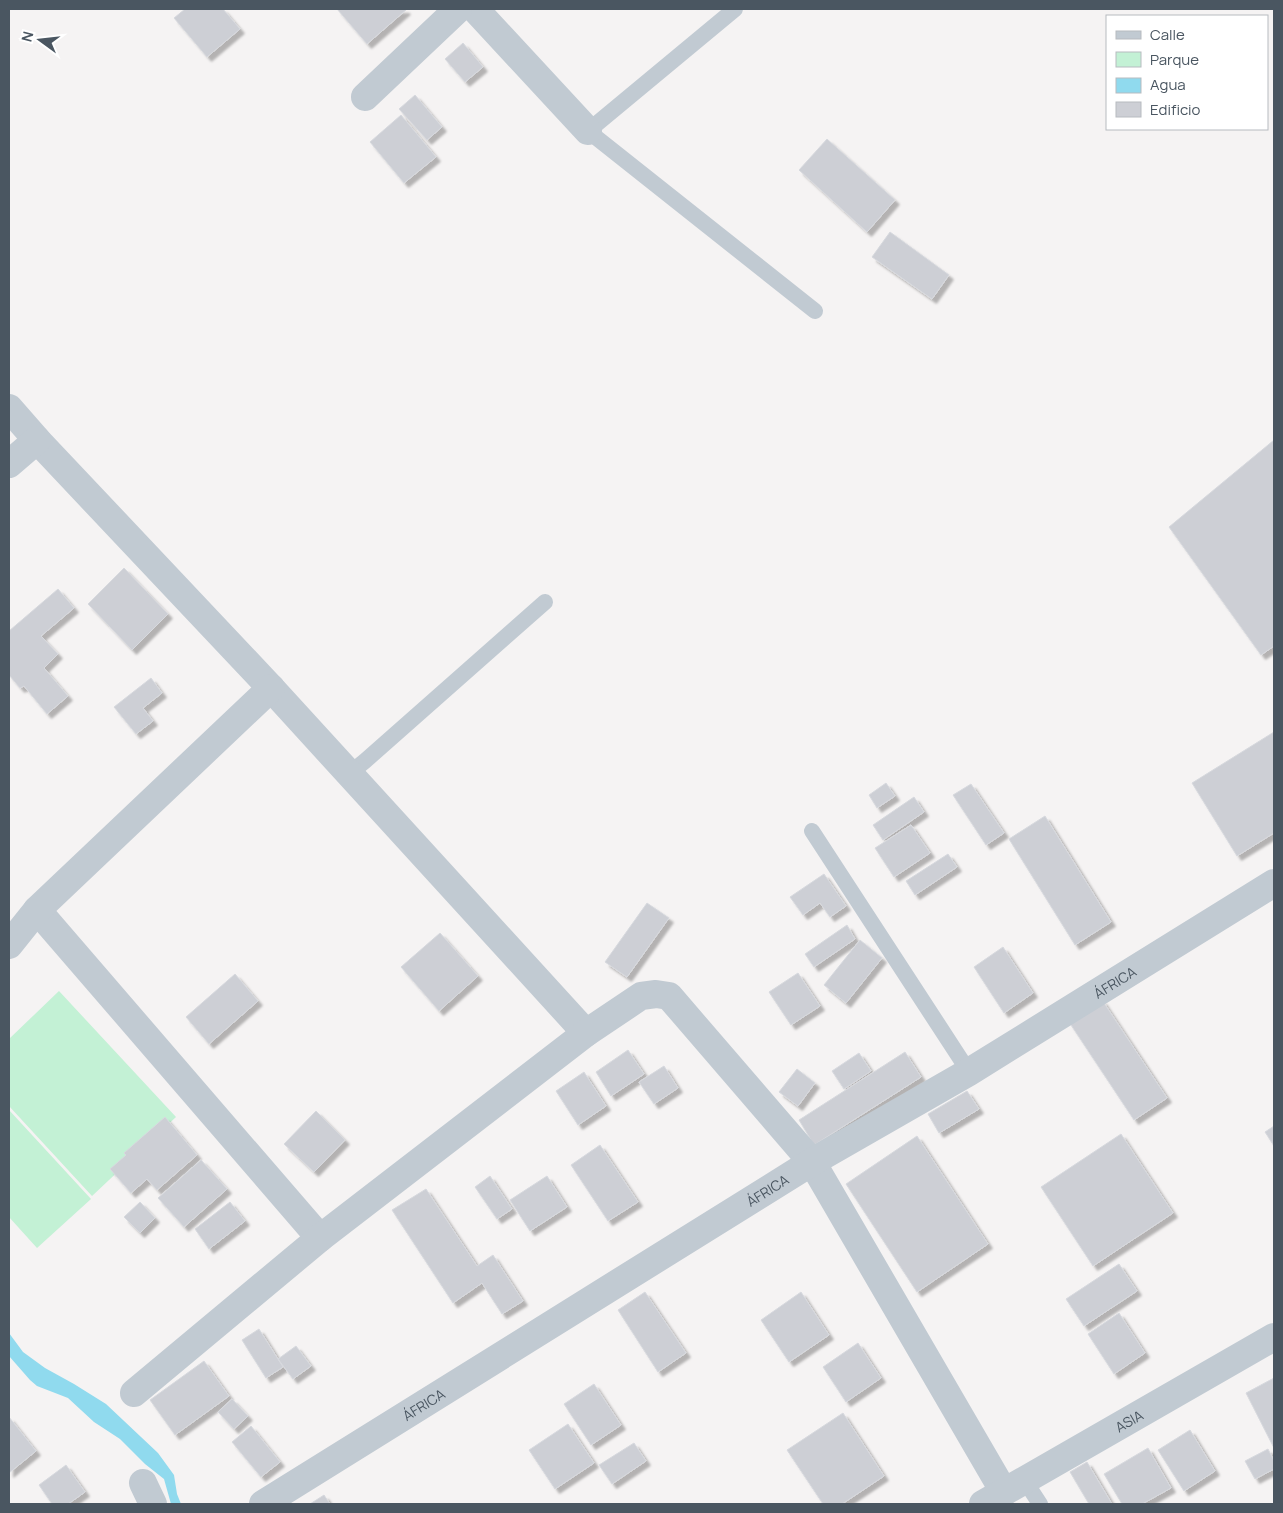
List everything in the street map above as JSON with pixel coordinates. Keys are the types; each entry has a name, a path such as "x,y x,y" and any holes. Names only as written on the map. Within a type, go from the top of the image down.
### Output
{"street":[{"path":"365,97 458,9"},
{"path":"475,9 588,131"},
{"path":"9,408 271,688 586,1033"},
{"path":"9,464 37,440"},
{"path":"9,945 37,910 271,688"},
{"name":"ÁFRICA","path":"263,1504 812,1162 969,1072 1274,883"},
{"path":"37,910 320,1238"},
{"path":"134,1393 320,1238 586,1033 641,996 656,994 669,996 812,1162 1004,1492"},
{"name":"ASIA","path":"1004,1492 1274,1337"}],"lane":[{"path":"735,9 588,131 816,311"},
{"path":"348,774 365,762 545,602"},
{"path":"812,831 969,1072"},
{"path":"1004,1492 1040,1504"}],"green space":[{"path":"59,991 176,1117 92,1196 9,1106 9,1039"},
{"path":"9,1110 91,1199 37,1248 9,1217"}],"water":[{"path":"9,1333 23,1352 45,1368 106,1404 158,1453 174,1475 177,1494 181,1504 171,1504 164,1479 145,1464 120,1439 94,1422 68,1398 37,1386 30,1380 9,1356"}],"building":[{"path":"185,9 223,9 240,29 207,57 174,18"},
{"path":"337,9 405,9 406,10 367,44"},
{"path":"463,43 483,67 465,82 445,59"},
{"path":"415,95 442,127 427,140 399,109"},
{"path":"401,115 436,157 404,183 370,142"},
{"path":"827,139 895,200 867,232 799,170"},
{"path":"890,232 949,275 932,299 872,257"},
{"path":"1274,440 1274,646 1261,655 1169,527"},
{"path":"124,568 168,614 132,650 88,604"},
{"path":"58,589 74,608 41,636 58,654 44,668 68,696 47,714 24,686 20,688 9,675 9,631"},
{"path":"151,678 162,693 143,708 153,721 136,734 114,707"},
{"path":"1274,732 1274,833 1237,856 1192,783"},
{"path":"886,783 895,796 877,808 869,795"},
{"path":"971,784 1004,833 986,845 953,795"},
{"path":"914,797 924,812 883,840 873,825"},
{"path":"1045,816 1111,922 1075,945 1009,839"},
{"path":"911,825 930,853 894,877 875,848"},
{"path":"948,854 957,867 915,895 906,881"},
{"path":"824,874 846,906 830,917 820,903 803,915 790,897"},
{"path":"647,903 669,918 627,977 605,962"},
{"path":"847,925 855,939 814,967 805,954"},
{"path":"440,933 478,976 439,1011 401,967"},
{"path":"860,940 882,958 846,1003 824,985"},
{"path":"1003,947 1033,993 1004,1013 974,967"},
{"path":"798,973 820,1006 791,1025 769,992"},
{"path":"235,974 258,1001 209,1044 186,1017"},
{"path":"1102,1000 1167,1098 1134,1120 1069,1022"},
{"path":"628,1050 644,1074 611,1096 596,1072"},
{"path":"905,1052 921,1077 814,1145 799,1120"},
{"path":"859,1053 871,1071 844,1089 832,1071"},
{"path":"664,1066 678,1088 654,1104 639,1082"},
{"path":"797,1069 815,1083 798,1106 779,1092"},
{"path":"584,1072 606,1106 578,1125 556,1091"},
{"path":"967,1091 979,1109 939,1133 928,1114"},
{"path":"316,1111 345,1140 314,1172 284,1144"},
{"path":"165,1117 197,1155 157,1190 147,1179 131,1193 110,1169 126,1155 124,1153"},
{"path":"1274,1126 1274,1146 1265,1132"},
{"path":"1121,1134 1173,1213 1093,1266 1041,1187"},
{"path":"917,1136 988,1244 917,1292 846,1184"},
{"path":"600,1145 638,1202 608,1221 571,1165"},
{"path":"201,1160 227,1189 184,1227 158,1198"},
{"path":"490,1176 512,1209 497,1219 475,1187"},
{"path":"547,1176 567,1207 530,1231 510,1200"},
{"path":"426,1189 477,1266 493,1255 523,1301 502,1314 482,1283 453,1303 392,1210"},
{"path":"140,1202 155,1218 140,1233 124,1217"},
{"path":"230,1202 245,1221 209,1249 195,1229"},
{"path":"1119,1264 1137,1291 1084,1326 1066,1299"},
{"path":"645,1292 686,1353 658,1372 618,1310"},
{"path":"801,1292 829,1335 789,1362 761,1320"},
{"path":"1119,1313 1145,1353 1114,1374 1088,1334"},
{"path":"259,1329 283,1367 266,1378 242,1340"},
{"path":"858,1343 881,1378 846,1402 823,1367"},
{"path":"296,1346 311,1366 293,1379 278,1359"},
{"path":"204,1361 229,1396 175,1435 150,1400"},
{"path":"1274,1378 1274,1448 1246,1393"},
{"path":"594,1384 621,1425 591,1445 564,1404"},
{"path":"232,1399 248,1416 234,1429 218,1412"},
{"path":"843,1413 884,1476 842,1504 823,1504 787,1450"},
{"path":"9,1417 36,1451 9,1473"},
{"path":"568,1424 594,1463 555,1489 529,1450"},
{"path":"251,1426 280,1462 261,1477 232,1442"},
{"path":"1190,1430 1215,1471 1184,1491 1158,1450"},
{"path":"634,1443 646,1461 612,1484 599,1465"},
{"path":"1148,1448 1171,1488 1142,1504 1122,1504 1104,1474"},
{"path":"1268,1449 1274,1461 1274,1469 1255,1479 1245,1461"},
{"path":"1087,1462 1112,1504 1089,1504 1070,1472"},
{"path":"66,1465 85,1492 68,1504 52,1504 39,1485"},
{"path":"324,1495 330,1504 310,1504"}]}
